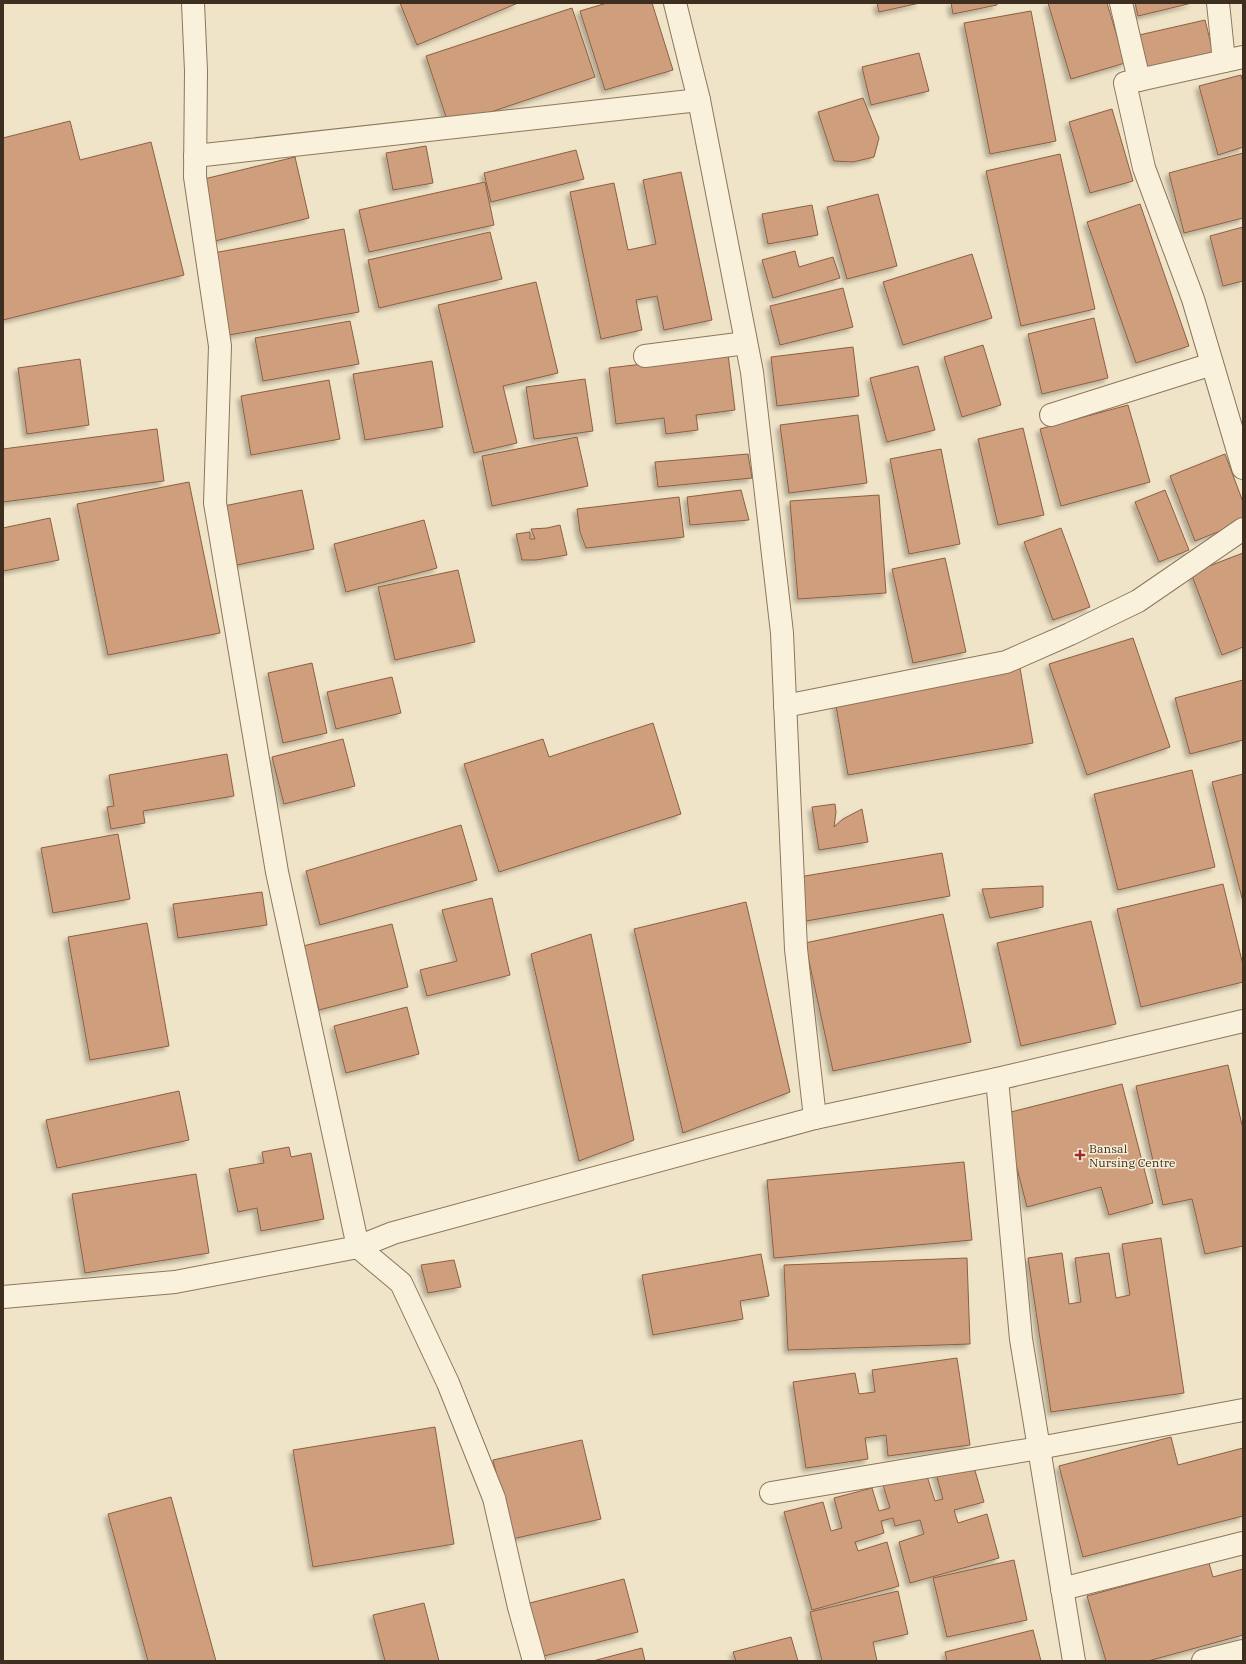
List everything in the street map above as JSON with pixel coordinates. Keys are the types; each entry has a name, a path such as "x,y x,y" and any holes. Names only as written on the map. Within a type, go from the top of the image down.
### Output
{"street":[{"path":"193,3 196,71 195,177 220,346 215,503 277,872 358,1247 401,1283 448,1383 494,1498 518,1607 534,1661"},
{"path":"675,3 699,100 752,372 782,633 796,949 814,1118"},
{"path":"1121,3 1139,80"},
{"path":"1218,3 1233,59 1124,83 1144,168 1193,299 1243,468"},
{"path":"195,156 699,100"},
{"path":"645,356 746,343"},
{"path":"1050,415 1212,364"},
{"path":"785,706 1006,662 1070,634 1138,601 1243,529"},
{"path":"3,1297 175,1282 358,1247 393,1232 814,1118 997,1079 1243,1021"},
{"path":"997,1079 1021,1339 1074,1661"},
{"path":"771,1493 1039,1448 1243,1410"},
{"path":"1062,1589 1243,1543"},
{"path":"1203,1661 1243,1651"}],"building":[{"path":"400,3 518,3 417,45"},
{"path":"607,3 652,3 673,70 605,90 580,11"},
{"path":"877,3 920,3 879,12"},
{"path":"951,3 997,3 997,5 953,14"},
{"path":"1048,3 1107,3 1125,63 1071,79"},
{"path":"1135,3 1192,3 1138,16"},
{"path":"572,8 595,77 449,126 426,56"},
{"path":"1031,11 1056,141 990,154 964,23"},
{"path":"1205,20 1214,56 1144,72 1135,36"},
{"path":"919,53 929,91 871,105 862,67"},
{"path":"1241,75 1243,83 1243,147 1218,155 1199,86"},
{"path":"863,98 879,138 874,157 853,162 834,161 818,112"},
{"path":"1112,109 1133,181 1090,193 1069,122"},
{"path":"70,121 80,160 151,142 184,275 3,320 3,138"},
{"path":"426,146 433,183 393,190 386,153"},
{"path":"576,150 584,179 491,202 484,173"},
{"path":"1243,153 1243,218 1184,233 1169,173"},
{"path":"1060,154 1095,309 1021,326 986,171"},
{"path":"295,157 309,218 215,241 200,180"},
{"path":"681,172 712,320 664,330 657,296 636,300 642,330 601,339 570,192 614,183 628,250 656,244 643,180"},
{"path":"485,182 494,225 369,252 359,210"},
{"path":"878,194 897,266 847,279 827,207"},
{"path":"1140,204 1189,346 1136,363 1087,222"},
{"path":"812,205 818,235 768,244 762,214"},
{"path":"1243,227 1243,281 1223,286 1210,236"},
{"path":"344,229 359,312 223,336 208,254"},
{"path":"490,232 502,279 379,308 368,260"},
{"path":"795,251 799,267 833,257 840,278 773,298 762,260"},
{"path":"972,254 992,318 903,345 883,282"},
{"path":"536,282 558,373 503,386 517,443 474,453 438,305"},
{"path":"843,288 853,327 780,345 770,306"},
{"path":"1094,318 1108,378 1042,394 1028,334"},
{"path":"350,321 359,364 263,381 255,338"},
{"path":"983,345 1001,405 962,417 944,357"},
{"path":"853,347 859,396 777,406 771,357"},
{"path":"728,354 735,410 696,415 698,430 666,434 664,418 616,424 609,368"},
{"path":"80,359 89,425 27,434 18,368"},
{"path":"432,361 443,427 365,440 353,374"},
{"path":"918,366 935,430 887,442 870,378"},
{"path":"585,379 593,431 534,439 526,387"},
{"path":"329,380 340,439 251,455 241,396"},
{"path":"1128,405 1150,482 1061,506 1040,429"},
{"path":"858,415 867,483 789,493 780,425"},
{"path":"1023,428 1044,515 998,525 978,439"},
{"path":"157,429 164,481 3,502 3,449"},
{"path":"577,437 588,486 492,506 482,456"},
{"path":"941,449 960,544 909,554 890,459"},
{"path":"748,454 752,478 658,487 655,462"},
{"path":"1225,454 1243,502 1243,522 1195,541 1170,476"},
{"path":"189,482 220,633 108,655 77,504"},
{"path":"302,490 314,549 237,565 224,506"},
{"path":"741,490 749,520 690,525 687,497"},
{"path":"1165,490 1189,550 1159,562 1135,502"},
{"path":"879,495 886,593 798,599 790,501"},
{"path":"679,497 684,537 586,548 580,532 577,509"},
{"path":"50,518 59,560 3,571 3,528"},
{"path":"424,520 437,568 346,592 334,544"},
{"path":"560,525 567,555 536,560 522,560 516,534 530,532 530,539 535,539 531,529"},
{"path":"1061,528 1090,607 1053,620 1024,542"},
{"path":"1243,553 1243,647 1222,655 1191,573"},
{"path":"945,558 966,652 913,663 892,569"},
{"path":"458,570 475,642 395,660 378,587"},
{"path":"1133,638 1170,747 1087,775 1049,664"},
{"path":"312,663 327,733 283,743 268,673"},
{"path":"1020,668 1033,743 848,775 835,700"},
{"path":"392,677 401,713 336,729 327,692"},
{"path":"1243,680 1243,740 1190,754 1175,698"},
{"path":"653,723 681,814 499,872 464,764 543,739 549,757"},
{"path":"343,739 355,786 284,804 272,757"},
{"path":"227,754 234,796 143,811 145,823 111,829 107,807 114,806 109,775"},
{"path":"1192,770 1215,867 1118,890 1094,794"},
{"path":"1243,774 1243,902 1212,782"},
{"path":"835,804 836,812 834,827 843,819 862,809 868,842 819,850 812,807"},
{"path":"461,825 477,880 320,925 306,871"},
{"path":"118,834 130,899 53,913 41,848"},
{"path":"942,853 950,896 806,921 799,877"},
{"path":"1223,884 1243,965 1243,982 1141,1007 1117,909"},
{"path":"1043,886 1043,907 990,918 982,889"},
{"path":"262,892 267,925 178,938 173,904"},
{"path":"492,898 510,975 427,996 420,970 457,961 442,910"},
{"path":"746,902 790,1092 683,1133 634,929"},
{"path":"943,914 971,1042 833,1071 805,943"},
{"path":"1091,921 1116,1024 1021,1046 997,943"},
{"path":"147,923 169,1046 90,1060 68,937"},
{"path":"392,924 408,987 319,1010 303,946"},
{"path":"591,934 634,1140 579,1161 531,954"},
{"path":"407,1007 419,1054 346,1073 334,1026"},
{"path":"1228,1065 1243,1129 1243,1246 1205,1254 1192,1199 1163,1205 1136,1086"},
{"path":"1122,1084 1153,1203 1109,1215 1101,1187 1027,1207 1003,1114"},
{"path":"179,1091 189,1140 57,1168 46,1120"},
{"path":"289,1147 291,1157 311,1153 324,1219 261,1231 257,1208 238,1212 229,1169 264,1163 262,1152"},
{"path":"964,1162 972,1240 774,1258 767,1180"},
{"path":"196,1174 209,1253 85,1273 72,1194"},
{"path":"1161,1238 1184,1393 1051,1412 1028,1258 1062,1253 1069,1304 1081,1302 1075,1258 1109,1253 1116,1298 1130,1295 1122,1244"},
{"path":"761,1254 769,1296 740,1301 743,1319 653,1335 642,1275"},
{"path":"967,1258 970,1344 788,1350 784,1265"},
{"path":"454,1260 461,1287 428,1293 421,1265"},
{"path":"957,1358 970,1445 888,1456 886,1435 865,1438 868,1459 806,1468 793,1382 855,1373 859,1394 875,1392 872,1370"},
{"path":"435,1427 454,1544 313,1567 293,1450"},
{"path":"1171,1437 1178,1465 1243,1448 1243,1516 1083,1557 1059,1466"},
{"path":"582,1440 601,1519 512,1539 493,1460"},
{"path":"972,1460 984,1502 954,1510 958,1523 987,1514 999,1558 910,1583 899,1542 924,1534 920,1520 895,1526 893,1518 881,1521 884,1533 855,1542 858,1551 887,1542 899,1586 812,1610 784,1512 823,1502 831,1531 842,1528 834,1498 872,1488 879,1511 890,1508 883,1485 926,1473 935,1501 943,1499 935,1470"},
{"path":"171,1497 216,1661 148,1661 108,1514"},
{"path":"1014,1560 1027,1620 947,1637 933,1578"},
{"path":"1209,1563 1213,1577 1243,1569 1243,1635 1148,1661 1106,1661 1087,1596"},
{"path":"624,1579 638,1632 540,1657 526,1604"},
{"path":"898,1591 908,1634 873,1642 877,1661 822,1661 810,1612"},
{"path":"424,1603 439,1661 385,1661 373,1615"},
{"path":"1033,1630 1041,1661 947,1661 945,1652"},
{"path":"791,1637 798,1661 736,1661 733,1652"},
{"path":"642,1648 645,1661 593,1661"}],"place":[{"name":"Bansal Nursing Centre","path":"1080,1155"}]}
